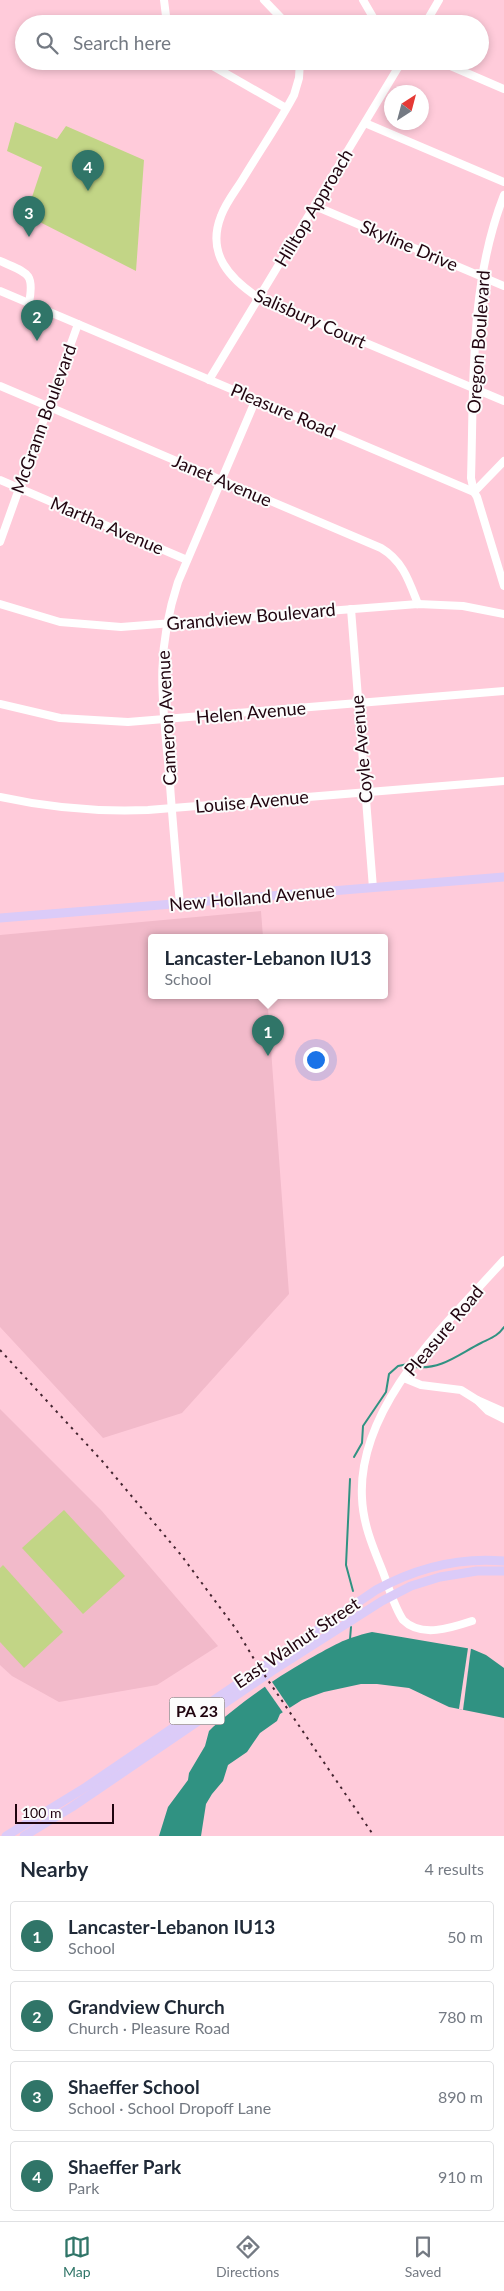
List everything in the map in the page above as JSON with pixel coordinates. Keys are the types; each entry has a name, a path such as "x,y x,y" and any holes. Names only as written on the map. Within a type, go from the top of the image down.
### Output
{"main road":[{"name":"New Holland Avenue","path":"0,918 504,877"},
{"name":"East Walnut Street","path":"6,1836 80,1791 316,1630 387,1584 417,1571 450,1562 504,1561"},
{"name":"East Walnut Street","path":"24,1836 92,1794 272,1671 392,1595 411,1586 440,1577 477,1571 504,1571"}],"street":[{"path":"164,0 166,15"},
{"path":"264,0 278,15"},
{"path":"363,0 372,15"},
{"path":"430,15 439,0"},
{"path":"220,70 286,108"},
{"name":"Salisbury Court","path":"299,70 296,88 286,108 229,202 219,223 218,249 224,267 239,285 259,298 504,401"},
{"name":"Hilltop Approach","path":"209,380 397,70"},
{"path":"459,70 504,89"},
{"path":"365,123 504,182"},
{"name":"Oregon Boulevard","path":"474,492 471,478 478,311 482,277 494,225 504,195"},
{"name":"Skyline Drive","path":"315,206 504,286"},
{"path":"0,261 26,273 31,279 32,288 29,304"},
{"name":"Pleasure Road","path":"0,291 474,492"},
{"name":"McGrann Boulevard","path":"0,542 78,324"},
{"name":"Janet Avenue","path":"0,386 387,552 403,568 418,604"},
{"name":"Cameron Avenue","path":"180,904 164,720 162,668 166,624 178,582 256,399"},
{"path":"504,461 474,492 504,586"},
{"name":"Martha Avenue","path":"0,480 187,560"},
{"name":"Grandview Boulevard","path":"0,604 37,616 84,625 121,627 418,604 463,606 504,614"},
{"name":"Coyle Avenue","path":"350,609 374,888"},
{"name":"Helen Avenue","path":"0,704 42,715 88,721 128,722 504,691"},
{"name":"Louise Avenue","path":"0,797 75,810 124,811 504,781"},
{"name":"Pleasure Road","path":"472,1620 431,1630 417,1629 403,1620 368,1535 363,1509 362,1487 365,1465 374,1433 404,1378 426,1348 504,1260"},
{"path":"404,1378 420,1385 456,1388 504,1412"},
{"path":"477,1400 488,1410 504,1419"}],"shaded area":[{"path":"15,122 57,139 66,126 144,160 136,271 26,215 42,167 7,151"},
{"path":"261,911 263,934 148,934 148,999 267,999 289,1294 182,1413 103,1438 0,1327 0,935"},
{"path":"0,1409 101,1510 218,1646 157,1685 59,1702 12,1676 0,1665"},
{"path":"64,1510 125,1576 83,1614 22,1548"},
{"path":"3,1565 63,1632 24,1668 0,1642 0,1568"},
{"path":"372,1632 472,1649 486,1655 504,1668 504,1718 449,1707 409,1688 361,1684 324,1692 302,1700 280,1714 277,1721 260,1733 247,1752 228,1765 223,1781 206,1804 201,1836 159,1836 168,1807 188,1780 189,1773 205,1746 209,1731 213,1727 259,1691 309,1659 353,1637"}],"pier":[{"path":"468,1648 471,1648 463,1710 459,1709"},
{"path":"270,1679 291,1710 284,1714 263,1684"}],"waterway":[{"path":"415,1367 442,1364 494,1336 504,1327"},
{"path":"354,1457 362,1443 363,1426 386,1392 389,1374 398,1366 408,1364"},
{"path":"350,1479 346,1565 353,1591"},
{"path":"350,1639 351,1627"}],"railway":[{"path":"0,1350 103,1462 181,1555 236,1629 257,1664 374,1836"}],"place":[{"name":"Shaeffer Park","path":"88,191"},
{"name":"Shaeffer School","path":"29,237"},
{"name":"Grandview Church","path":"37,341"},
{"name":"Lancaster-Lebanon IU13","path":"268,1056"}]}
